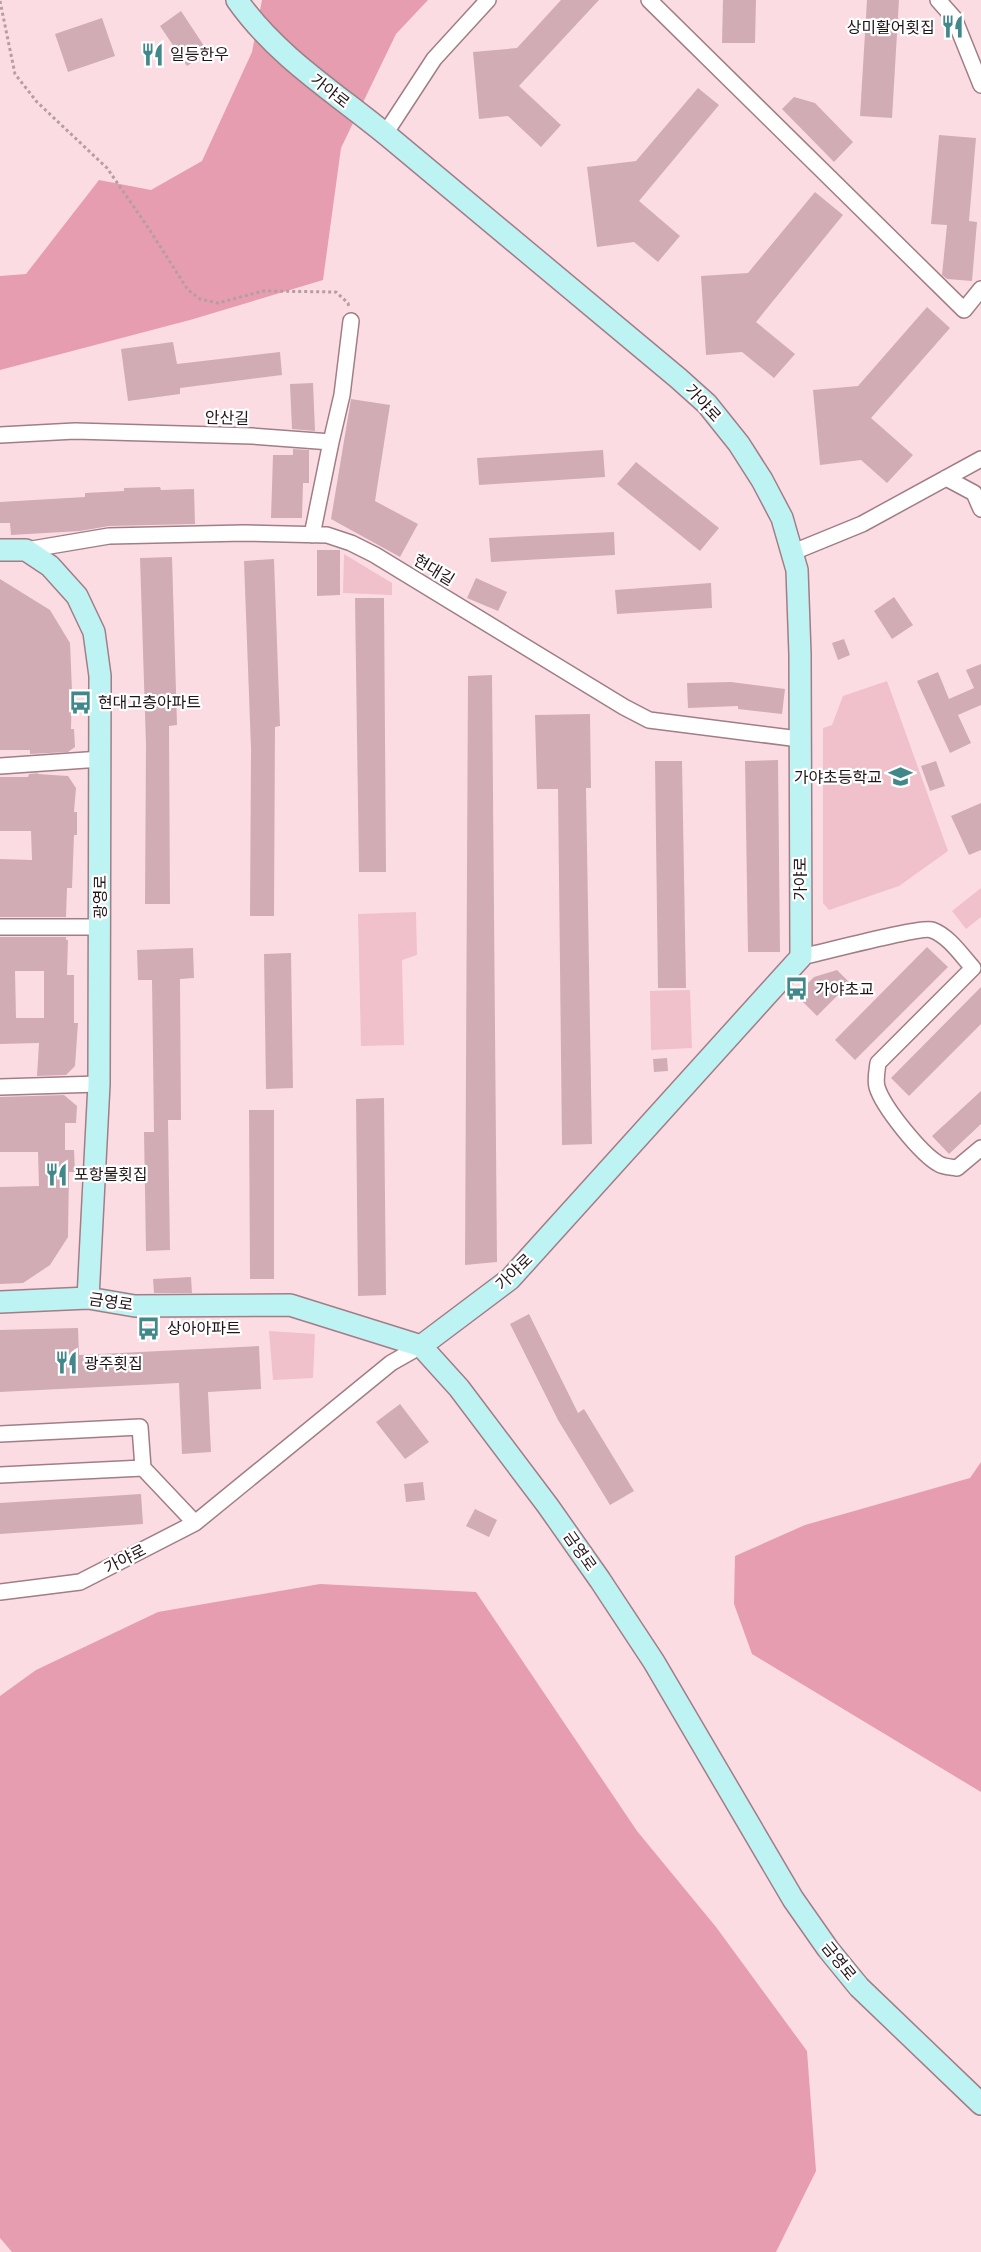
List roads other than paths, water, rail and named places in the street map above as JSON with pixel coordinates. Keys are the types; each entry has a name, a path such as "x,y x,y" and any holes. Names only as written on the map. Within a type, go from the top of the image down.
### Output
{"street":[{"name":"가야로","path":"0,1592 80,1582 195,1523 391,1363 421,1346 510,1279 801,957 800,654 797,570 782,518 762,480 739,444 706,404 678,378 385,134 297,66 267,37 237,0"},
{"path":"385,134 434,59 488,0"},
{"path":"650,0 964,310 981,289"},
{"path":"938,0 954,18 981,85"},
{"path":"312,535 342,395 351,321"},
{"name":"안산길","path":"0,435 75,431 252,436 331,442"},
{"path":"791,553 862,524 981,459"},
{"path":"946,478 974,493 981,509"},
{"name":"현대길","path":"26,550 109,536 244,533 327,535 351,543 375,555 649,720 799,739"},
{"path":"0,550 26,550"},
{"name":"광영로","path":"26,550 50,566 77,596 94,632 100,676 99,1084 88,1298"},
{"path":"0,766 101,759"},
{"path":"0,927 100,927"},
{"path":"801,957 922,930 931,929 946,939 973,968 878,1063 876,1084 883,1103 931,1159 941,1165 957,1168 981,1148"},
{"path":"0,1087 99,1084"},
{"name":"금영로","path":"0,1302 88,1298 135,1306 290,1305 421,1346 459,1388 548,1506 600,1580 654,1662 793,1899 828,1949 859,1987 981,2104"},
{"path":"0,1434 140,1427 143,1468 195,1523"},
{"path":"0,1475 143,1468"}],"place":[{"name":"상미활어횟집","path":"953,27"},
{"name":"일등한우","path":"152,54"},
{"name":"현대고층아파트","path":"80,702"},
{"name":"가야초등학교","path":"900,777"},
{"name":"가야초교","path":"797,989"},
{"name":"포항물횟집","path":"56,1174"},
{"name":"상아아파트","path":"149,1328"},
{"name":"광주횟집","path":"66,1363"}]}
